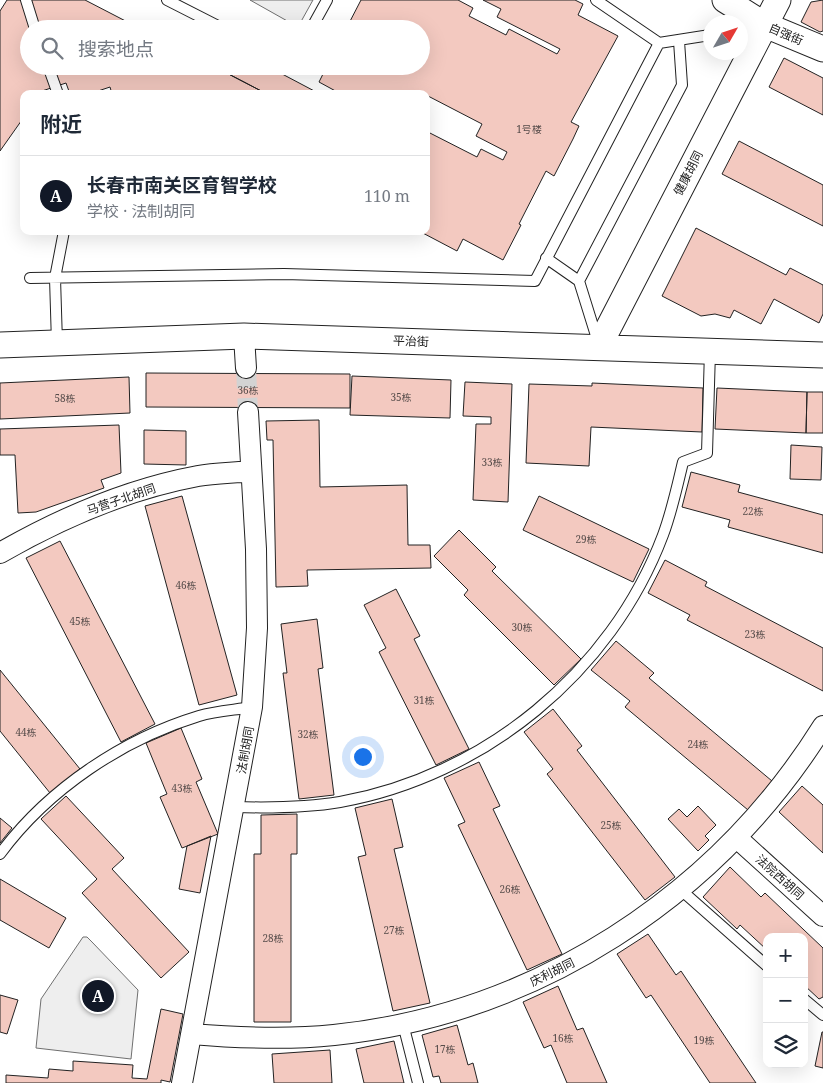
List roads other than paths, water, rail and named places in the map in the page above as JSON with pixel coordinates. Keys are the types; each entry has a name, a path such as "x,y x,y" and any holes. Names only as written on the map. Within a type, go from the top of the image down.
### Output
{"street":[{"name":"自强街","path":"725,0 765,25 823,48"},
{"name":"健康胡同","path":"599,346 778,0"},
{"name":"平治街","path":"0,345 244,336 823,354"},
{"path":"244,336 246,368"},
{"name":"法制胡同","path":"182,1083 252,707 257,618 256,549 248,412"},
{"name":"马营子北胡同","path":"0,553 72,516 122,497 198,476 251,471"},
{"name":"庆利胡同","path":"191,1034 287,1038 334,1035 403,1024 474,1005 562,968 603,945 681,890 737,838 779,789 823,726"},
{"name":"法院西胡同","path":"737,838 823,916"}],"lane":[{"path":"26,0 33,20"},
{"path":"167,0 206,20"},
{"path":"316,20 327,0"},
{"path":"596,0 659,43 703,36"},
{"path":"748,28 765,25"},
{"path":"580,281 682,85 679,41"},
{"path":"30,278 284,274 535,280 659,43"},
{"path":"51,75 57,90"},
{"path":"57,343 55,278 63,235"},
{"path":"546,258 580,281 599,346"},
{"path":"234,807 314,805 374,794 408,784 448,767 502,737 559,692 597,650 630,604 663,536 683,462 707,453 710,350"},
{"path":"0,854 27,822 52,799 107,758 169,727 201,716 252,707"},
{"path":"681,890 763,962"},
{"path":"808,1003 823,1016"},
{"path":"403,1024 418,1083"}],"tunnel":[{"path":"246,368 248,412"}],"place":[{"name":"长春市南关区育智学校","path":"98,996"}]}
